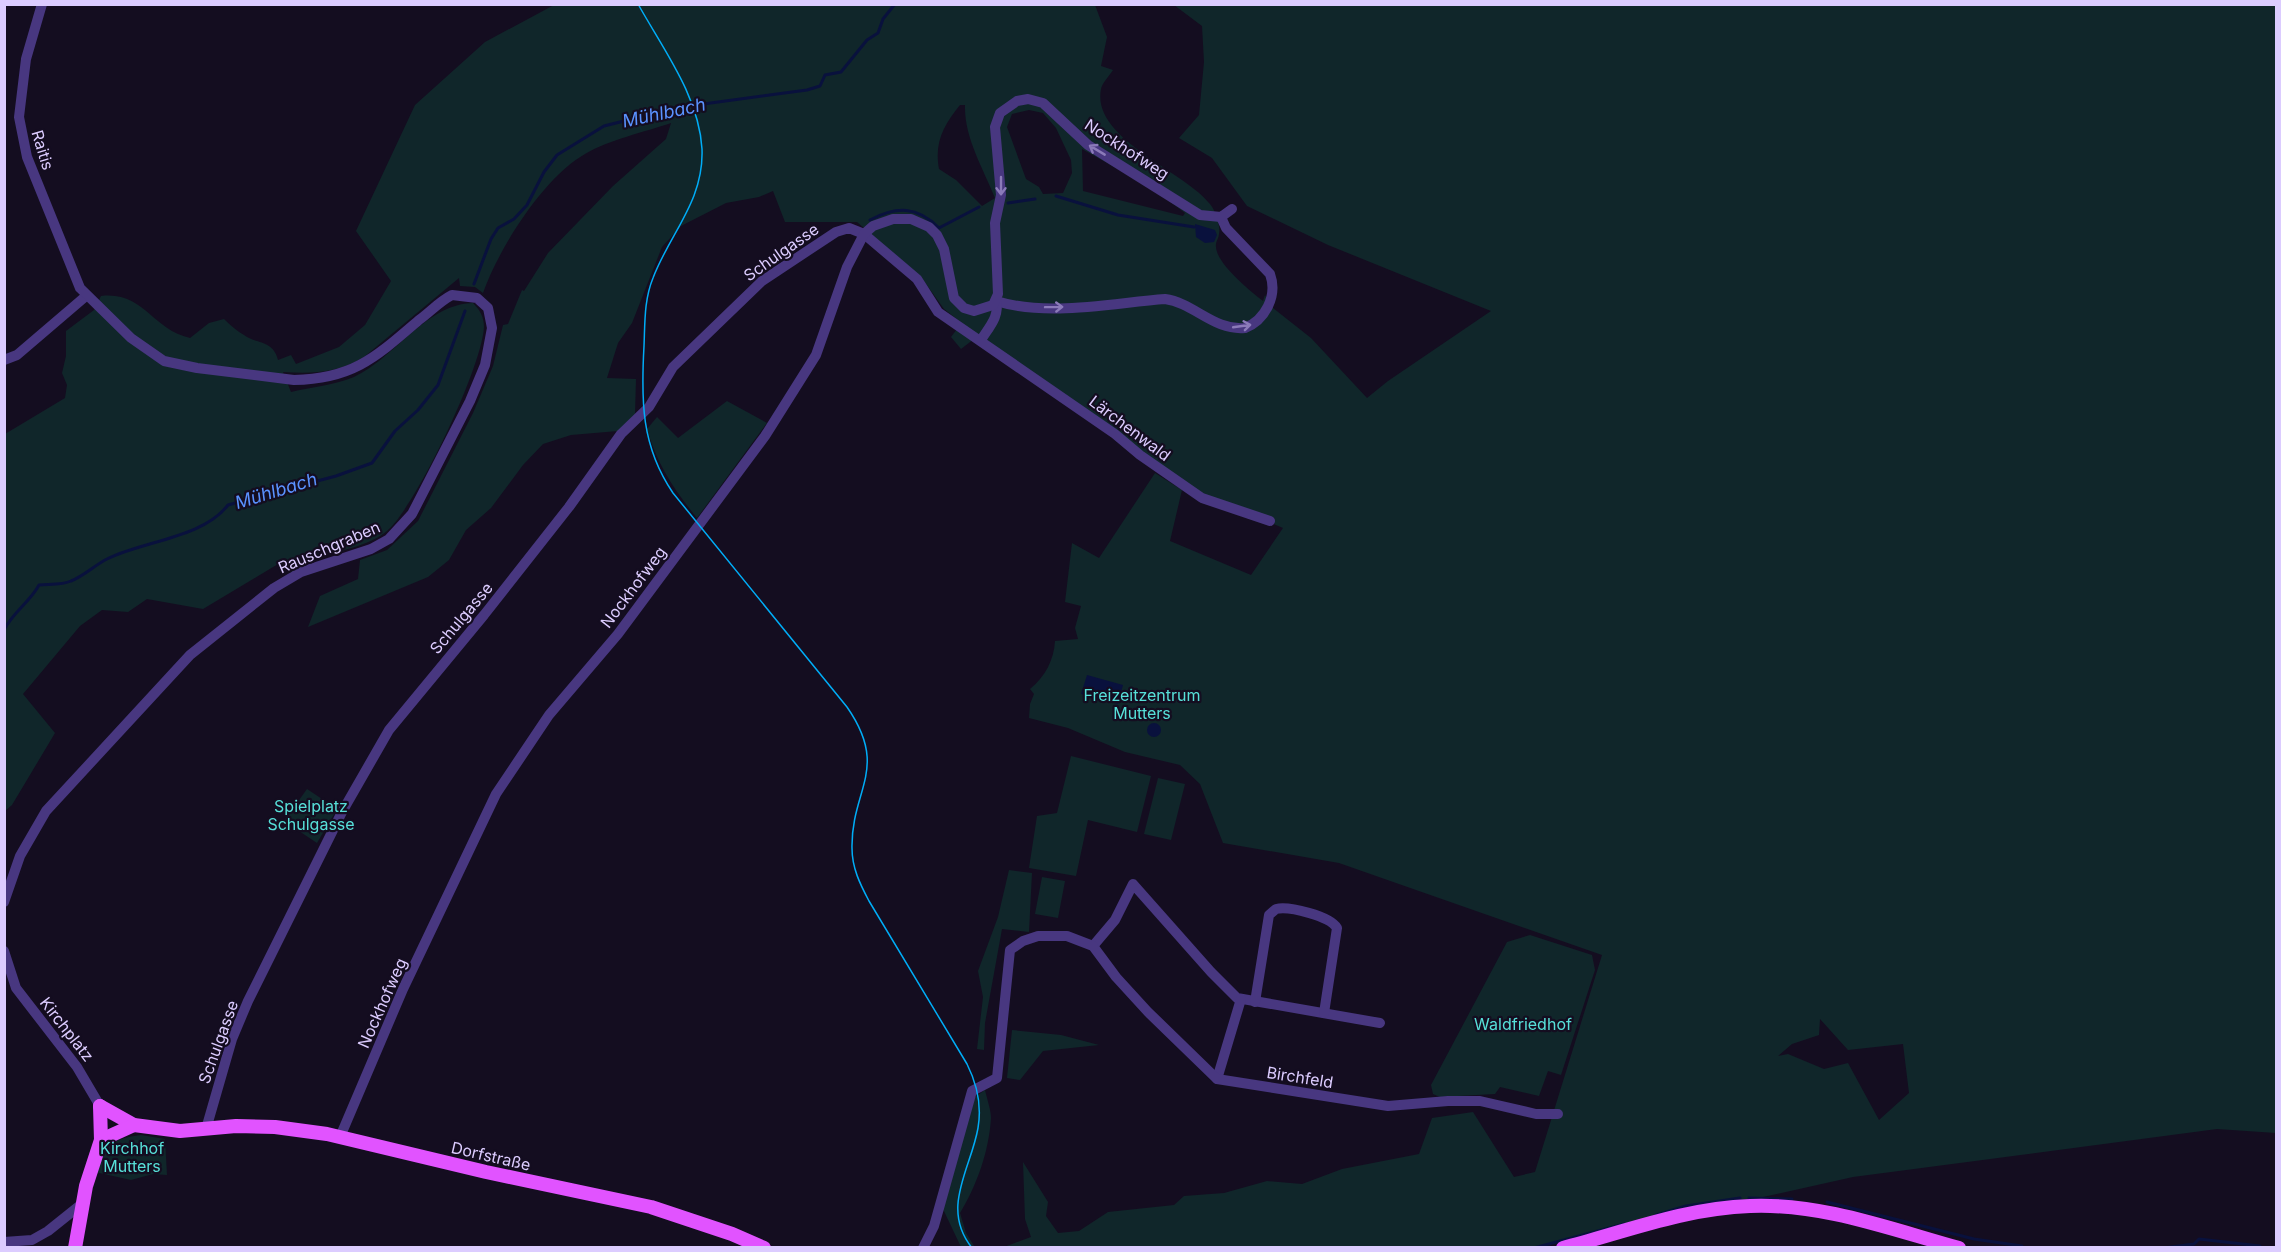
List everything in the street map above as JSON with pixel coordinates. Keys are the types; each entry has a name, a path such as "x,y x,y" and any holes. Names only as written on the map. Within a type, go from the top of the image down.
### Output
{"main road":[{"path":"100,1106 134,1125 180,1131 206,1129"},
{"name":"Kirchplatz","path":"75,1248 83,1203 101,1140 100,1106"},
{"path":"101,1140 134,1125"},
{"name":"Dorfstraße","path":"206,1129 226,1126 275,1127 340,1137 486,1172 651,1207 722,1230 764,1248"},
{"path":"1563,1248 1694,1213 1766,1205 1843,1215 1959,1248"}],"street":[{"name":"Raitis","path":"42,4 22,75 19,106 21,128 27,157 77,282 87,296 141,346 175,364 294,380 328,379 348,372"},
{"name":"Nockhofweg","path":"996,301 995,223 1001,186 995,128 1000,113 1017,100 1028,99 1043,104 1088,145 1200,215 1221,217"},
{"path":"996,301 1012,305 1049,307 1165,299 1178,302 1222,325 1240,328 1254,324 1263,316 1273,289 1270,274 1226,228 1221,217 1232,209"},
{"path":"864,234 873,226 893,219 911,219 923,224 940,240 946,256 950,289 956,302 969,310 978,311 988,308 996,301"},
{"name":"Schulgasse","path":"206,1129 210,1107 232,1039 252,994 342,812 389,730 486,613 569,507 621,434 648,407 673,367 762,281 840,230 849,228 864,234"},
{"name":"Nockhofweg","path":"340,1137 404,989 496,794 549,715 618,634 765,436 816,355 847,267 864,234"},
{"name":"Lärchenwald","path":"864,234 917,279 938,312 1115,434 1140,455 1202,498 1270,521"},
{"name":"Rauschgraben","path":"4,902 20,856 46,811 190,656 274,588 301,572 371,549 389,539 402,528 432,479 485,365 492,328 490,315 483,302 477,298 452,295 391,344 348,372"},
{"path":"4,360 16,355 87,296"},
{"path":"981,340 996,318 998,308 996,301"},
{"path":"1093,946 1115,920 1133,885 1210,972 1230,992 1241,999 1380,1023"},
{"path":"1255,1002 1269,915 1276,909 1288,908 1327,919 1337,928 1324,1013"},
{"path":"923,1248 934,1226 972,1091 997,1078 1010,950 1023,940 1038,936 1067,936 1093,946 1148,1012 1217,1079 1241,999"},
{"path":"4,951 7,974"},
{"name":"Kirchplatz","path":"7,974 29,1008 77,1067 100,1106"},
{"name":"Birchfeld","path":"1217,1079 1388,1106 1480,1101 1536,1114 1558,1114"},
{"path":"4,1242 32,1240 48,1231 83,1203"}],"green space":[{"name":"Freizeitzentrum Mutters","path":"554,5 1095,5 1107,37 1101,66 1113,70 1101,89 1102,107 1110,123 1142,153 1181,179 1210,204 1216,214 1219,227 1216,245 1218,254 1228,269 1263,301 1265,295 1273,308 1311,338 1367,398 1388,381 1491,311 1328,245 1247,206 1212,158 1179,138 1199,115 1204,62 1202,26 1174,5 2276,5 2276,1133 2217,1129 1853,1177 1539,1247 1004,1247 1031,1237 1025,1219 1023,1162 1048,1202 1046,1216 1058,1233 1079,1231 1108,1212 1174,1205 1184,1196 1224,1193 1267,1181 1302,1184 1342,1169 1419,1154 1432,1118 1473,1112 1514,1177 1535,1172 1602,955 1339,863 1223,843 1200,784 1180,765 1125,752 1068,728 1029,718 1030,704 1034,694 1030,689 1048,668 1055,641 1078,639 1075,628 1081,606 1065,602 1072,543 1099,558 1155,473 1182,490 1170,541 1251,575 1283,528 1202,494 990,345 944,309 921,277 857,222 785,222 773,191 759,197 726,203 681,226 662,247 632,323 618,343 607,378 636,379 635,414 618,431 571,435 543,444 523,465 491,508 466,530 449,560 428,577 308,627 320,596 358,579 360,560 387,550 418,521 473,413 493,366 503,325 508,324 522,290 524,291 548,253 613,186 666,139 671,123 604,145 569,165 538,197 524,216 500,256 483,293 475,287 460,286 459,278 364,357 325,371 283,372 291,392 339,382 354,377 369,368 440,312 473,303 480,311 483,320 480,346 472,372 446,434 415,494 387,531 362,545 315,559 291,573 283,561 203,609 147,599 128,612 102,610 80,626 23,694 55,733 12,805 5,811 5,434 65,398 67,385 62,373 66,356 66,331 94,310 101,296 116,296 128,299 166,327 190,338 209,323 224,319 244,335 273,349 278,360 291,355 296,364 339,347 365,325 391,281 356,231 415,105 485,42","holes":["960,105 965,105 971,141 995,198 982,206 956,180 939,169 939,142","1029,110 1043,113 1056,128 1071,160 1072,173 1063,193 1043,194 1039,187 1026,179 1007,127 1012,114","1082,149 1152,188 1185,213 1183,216 1083,191","1820,1019 1848,1050 1903,1044 1909,1093 1879,1120 1848,1063 1824,1069 1788,1054 1778,1056 1792,1044 1819,1035"]},
{"path":"957,329 974,339 961,349 951,337"},
{"path":"727,401 767,423 697,518 667,476 647,429 657,417 678,438"},
{"path":"1071,756 1151,776 1137,832 1088,820 1076,876 1029,868 1037,816 1057,813"},
{"path":"1158,778 1185,784 1171,840 1144,834"},
{"name":"Spielplatz Schulgasse","path":"307,789 337,809 317,843 284,821"},
{"path":"1009,870 1032,873 1029,932 1002,929 985,1023 984,1050 977,1049 983,997 978,971 998,917"},
{"path":"1042,877 1065,881 1058,918 1035,914"},
{"name":"Waldfriedhof","path":"1530,935 1592,955 1595,970 1561,1075 1548,1071 1539,1096 1500,1087 1495,1094 1440,1097 1433,1094 1431,1085 1507,942"},
{"path":"1012,1030 1061,1035 1099,1045 1043,1051 1020,1080 1007,1078"},
{"path":"985,1090 991,1118 988,1143 977,1179 960,1213 966,1233 974,1246 981,1247 961,1247 943,1209 972,1099"},
{"name":"Kirchhof Mutters","path":"141,1135 165,1139 167,1175 153,1174 131,1180 95,1172 106,1149 116,1141"}],"shaded area":[{"path":"1195,224 1215,230 1217,235 1214,242 1205,243 1196,237"},
{"path":"1087,675 1123,685 1118,704 1081,694"},
{"path":"1151,723 1157,723 1161,730 1157,737 1151,737 1147,733 1147,727"}],"waterway":[{"name":"Mühlbach","path":"474,284 491,239 498,228 514,219 527,205 544,172 557,155 604,126 644,116 659,118 674,108 807,90 820,86 825,75 841,72 867,40 878,33 883,19 895,4"},
{"path":"1056,196 1118,215 1194,227"},
{"path":"1008,203 1035,199"},
{"path":"870,220 889,212 906,210 923,216 939,228 979,207"},
{"name":"Mühlbach","path":"4,630 39,585 68,582 107,559 188,532 204,525 228,505 336,476 372,463 395,431 418,410 438,385 465,311"},
{"path":"1656,1215 1686,1206 1740,1198"},
{"path":"1749,1198 1792,1199"},
{"path":"1827,1202 1974,1239 2022,1246"},
{"path":"1534,1248 1624,1224"},
{"path":"2163,1248 2194,1244 2199,1239 2260,1246"}],"tram line":[{"path":"638,4 687,92 694,110 702,149 698,185 685,216 660,262 646,303 643,404 649,440 662,475 673,493 847,707 860,728 866,747 867,763 853,828 852,855 855,869 869,901 967,1064 978,1095 978,1128 960,1188 958,1203 958,1218 963,1233 972,1248"}]}
